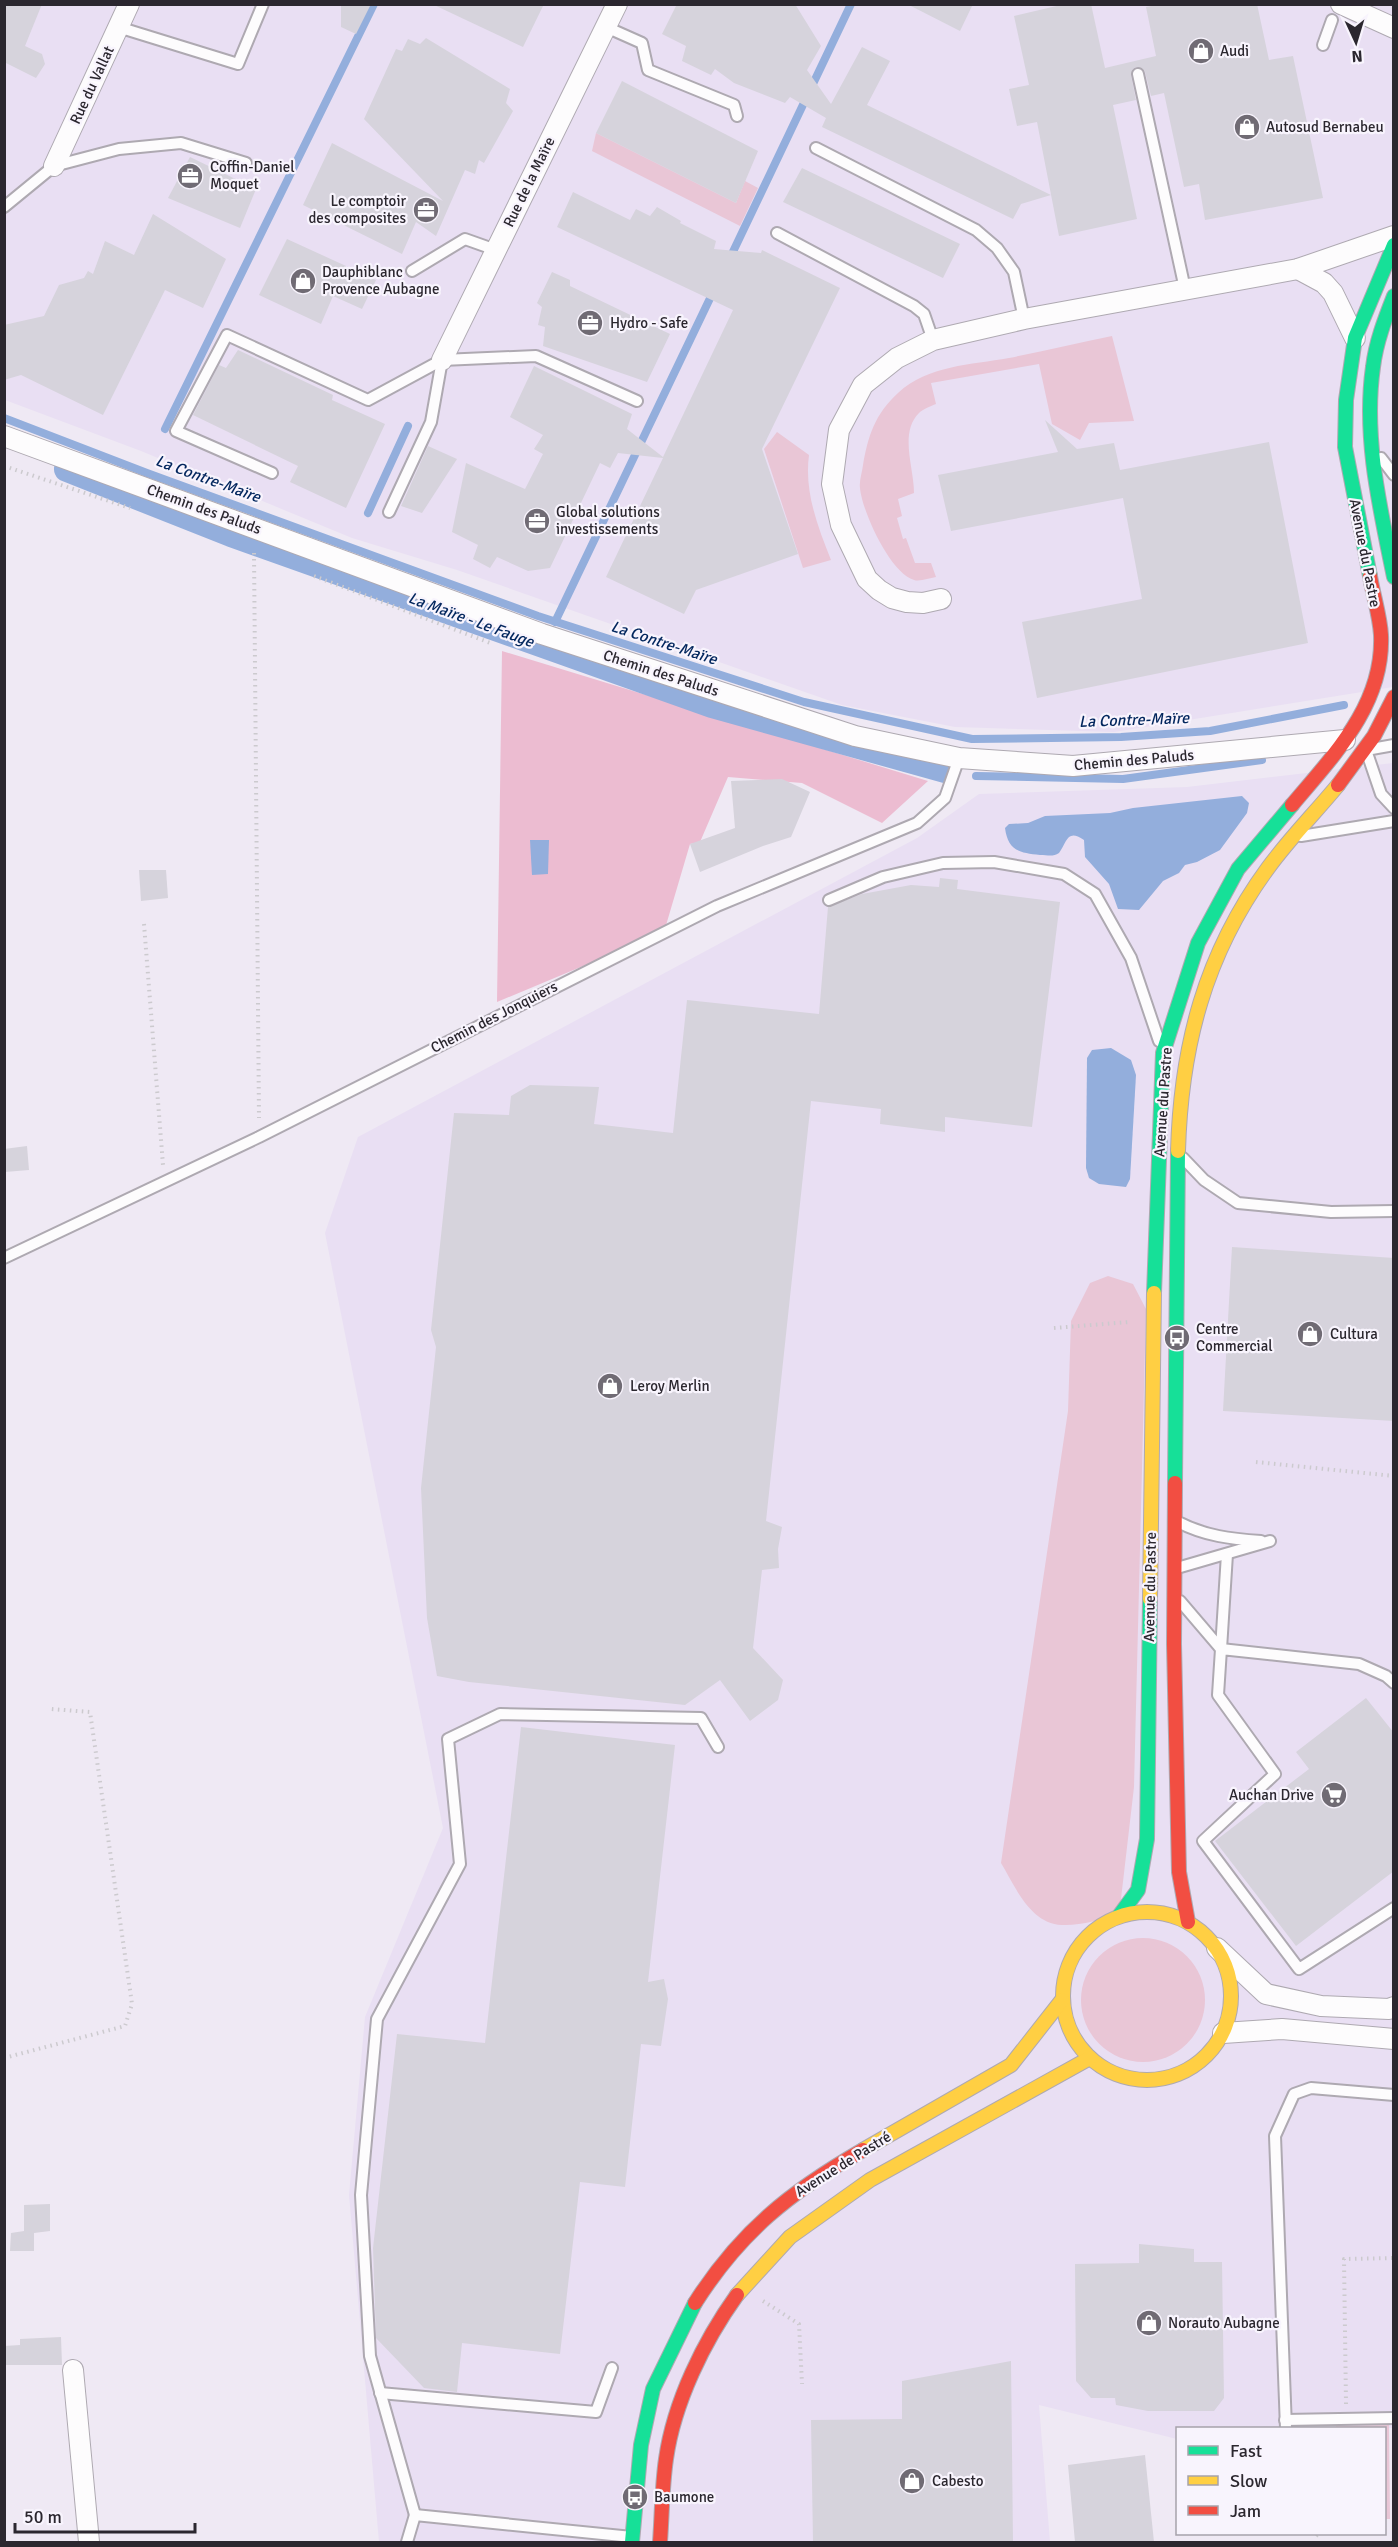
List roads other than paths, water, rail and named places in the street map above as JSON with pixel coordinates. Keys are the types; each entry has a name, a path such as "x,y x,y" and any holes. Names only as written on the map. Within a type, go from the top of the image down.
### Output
{"street":[{"name":"Rue du Vallat","path":"54,166 129,4"},
{"name":"Rue de la Maïre","path":"442,360 617,4"},
{"path":"1373,4 1394,14"},
{"path":"1336,12 1394,28"},
{"path":"941,599 923,603 892,598 867,579 841,525 832,484 839,430 863,385 897,358 933,340 1024,319 1298,269 1394,236"},
{"name":"Avenue du Pastre","path":"1119,1916 1138,1890 1147,1839 1153,1320 1163,1053 1198,943 1238,869 1346,740 1368,704 1378,671 1381,635 1345,447 1346,399 1355,338 1394,245"},
{"path":"1298,269 1324,283 1333,293 1355,338"},
{"name":"Avenue du Pastre","path":"1394,296 1383,325 1372,375 1371,446 1372,466 1394,577"},
{"name":"Chemin des Paluds","path":"4,436 542,634 855,736 958,758 1073,766 1346,740"},
{"name":"Avenue du Pastre","path":"1188,1922 1179,1872 1174,1595 1179,1154 1185,1069 1198,1008 1211,968 1238,913 1292,838 1354,768 1384,722 1394,697"},
{"path":"1217,1948 1232,1988 1228,2017 1223,2033 1209,2053 1195,2065 1165,2078 1150,2080 1116,2074 1102,2068 1077,2042 1067,2024 1062,2000 1066,1967 1078,1946 1099,1926 1119,1916 1147,1911 1175,1916 1196,1927 1266,1994 1321,2006 1389,2009 1394,2007"},
{"name":"Avenue de Pastré","path":"632,2540 641,2445 653,2389 690,2311 714,2273 742,2239 773,2210 821,2174 1011,2065 1062,2000"},
{"path":"1223,2033 1282,2029 1394,2039"},
{"name":"Avenue de Pastré","path":"660,2542 666,2459 676,2413 715,2325 742,2288 790,2237 870,2180 1090,2058"},
{"path":"73,2370 89,2542"}],"lane":[{"path":"118,27 238,64 264,4"},
{"path":"1323,45 1336,12"},
{"path":"606,27 642,44 648,70 734,105 737,116"},
{"path":"1138,74 1185,289"},
{"path":"4,207 54,166 119,149 181,143 246,163"},
{"path":"816,148 976,230 997,248 1014,273 1024,319"},
{"path":"777,233 914,306 924,314 933,340"},
{"path":"412,271 465,239 496,250"},
{"path":"272,473 176,432 227,335 368,400 442,360 536,356 637,401"},
{"path":"389,512 431,422 442,360"},
{"path":"1371,446 1394,475"},
{"path":"1394,745 1366,750 1381,794 1394,807"},
{"name":"Chemin des Jonquiers","path":"4,1258 259,1137 717,906 917,823 945,798 958,758"},
{"path":"1292,838 1394,821"},
{"path":"829,900 883,877 943,863 994,862 1064,873 1095,894 1131,958 1163,1053"},
{"path":"1179,1154 1204,1180 1238,1203 1331,1212 1394,1211"},
{"path":"1174,1569 1270,1541 1228,1539 1198,1532 1175,1520"},
{"path":"1227,1554 1218,1695 1275,1774 1203,1841 1299,1968 1394,1908"},
{"path":"1174,1595 1221,1649 1359,1664 1386,1676 1394,1683"},
{"path":"407,2542 415,2515 370,2356 361,2195 377,2019 460,1864 448,1739 500,1714 700,1718 718,1747"},
{"path":"1394,2095 1311,2088 1294,2094 1275,2136 1285,2424 1394,2418"},
{"path":"381,2393 596,2412 612,2368"},
{"path":"415,2515 579,2537 632,2540"}],"water":[{"path":"1242,796 1249,803 1247,813 1220,850 1197,862 1185,865 1179,873 1163,881 1139,910 1118,909 1109,884 1085,857 1084,840 1074,835 1068,838 1057,854 1033,854 1021,852 1012,846 1005,828 1009,824 1028,823 1045,816 1110,813 1133,808"},
{"path":"530,840 549,840 548,874 532,875"},
{"path":"1111,1048 1131,1060 1136,1075 1130,1179 1126,1187 1099,1184 1089,1178 1086,1168 1087,1058 1092,1050"}],"waterway":[{"path":"165,429 374,4"},
{"path":"730,258 851,4"},
{"path":"555,622 714,290"},
{"name":"La Contre-Maïre","path":"4,418 147,473 538,616 804,702 972,739 1121,737 1210,731 1344,705"},
{"path":"368,513 408,426"},
{"name":"La Maïre - Le Fauge","path":"67,469 231,534 712,705 945,770"},
{"path":"976,776 1123,779 1262,760"}],"place":[{"name":"Audi","path":"1201,51"},
{"name":"Autosud Bernabeu","path":"1247,127"},
{"name":"Coffin-Daniel Moquet","path":"190,176"},
{"name":"Le comptoir des composites","path":"426,210"},
{"name":"Dauphiblanc Provence Aubagne","path":"303,281"},
{"name":"Hydro - Safe","path":"590,323"},
{"name":"Global solutions investissements","path":"537,521"},
{"name":"Cultura","path":"1310,1334"},
{"name":"Centre Commercial","path":"1177,1338"},
{"name":"Leroy Merlin","path":"610,1386"},
{"name":"Auchan Drive","path":"1334,1795"},
{"name":"Norauto Aubagne","path":"1149,2323"},
{"name":"Cabesto","path":"912,2481"},
{"name":"Baumone","path":"635,2497"}]}
